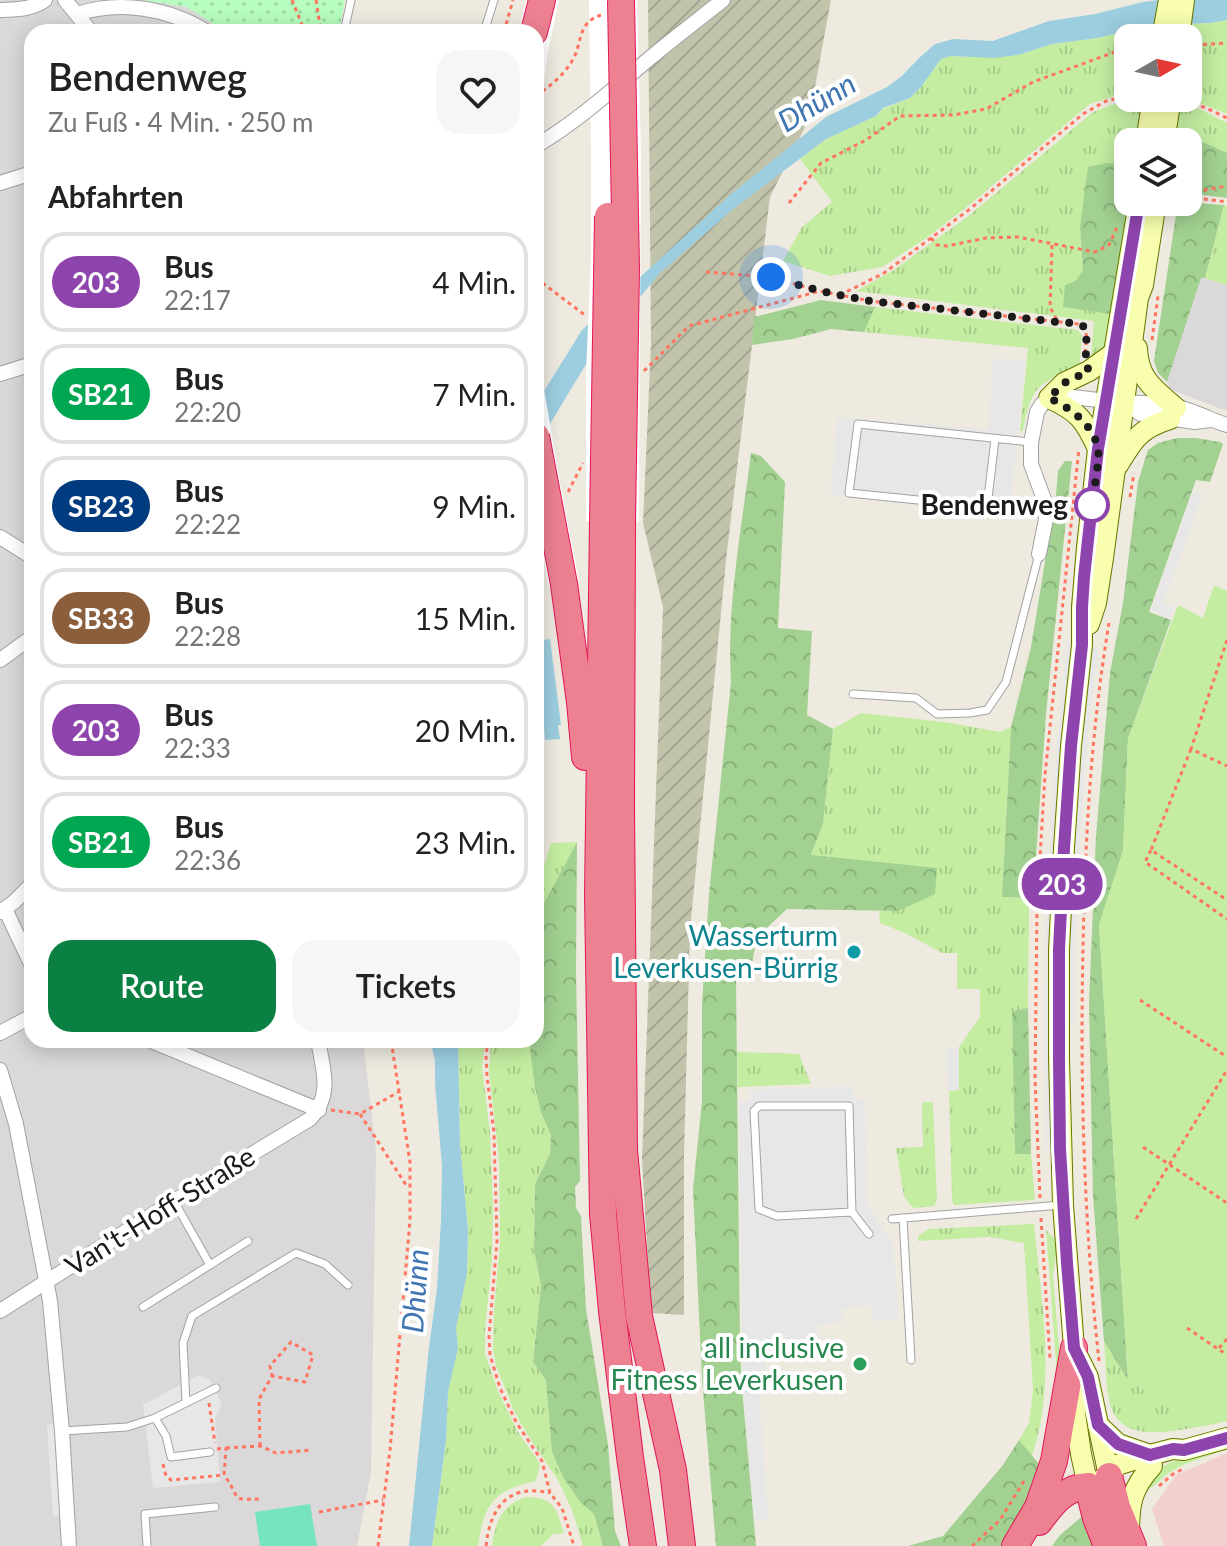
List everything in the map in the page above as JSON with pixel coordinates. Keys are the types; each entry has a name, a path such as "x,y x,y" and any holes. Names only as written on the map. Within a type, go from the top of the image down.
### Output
{"highway":[{"path":"536,24 542,0"},
{"path":"611,4 612,522 621,808 624,1150 639,1316 673,1470 682,1546"},
{"path":"544,478 564,584 580,702 598,896"},
{"path":"612,522 598,896 603,1214 612,1311 643,1546"},
{"path":"1015,1546 1038,1507 1054,1461 1074,1348"},
{"path":"1098,1481 1117,1507 1123,1543"},
{"path":"1025,1546 1059,1498 1070,1489 1098,1481"},
{"path":"1039,1546 1098,1481"}],"main road":[{"path":"1167,24 1176,2"},
{"path":"1176,2 1178,24"},
{"path":"1124,471 1116,402 1115,352 1137,216"},
{"path":"1098,1481 1081,1454 1075,1413 1074,1348 1063,1205 1059,950 1071,746 1098,449 1116,402 1143,285 1154,216"},
{"path":"1082,645 1096,603 1133,440 1143,430 1173,413 1142,375 1139,365 1137,348 1144,300 1143,285"},
{"path":"1098,449 1083,421 1068,407 1049,398 1064,383 1089,371 1115,352"},
{"path":"1074,1348 1088,1377 1098,1425 1098,1481"},
{"path":"1098,1425 1118,1444 1151,1460"},
{"path":"1098,1481 1121,1478 1173,1449 1188,1458 1227,1438"},
{"path":"1123,1543 1133,1493 1151,1460"}],"street":[{"path":"0,10 25,9 45,0"},
{"path":"65,0 85,24"},
{"path":"544,141 587,112 723,0"},
{"path":"77,14 100,8 131,6 170,14 195,24"},
{"path":"0,183 24,176"},
{"path":"0,374 24,366"},
{"path":"1039,554 1046,519 1045,502 1031,464 1031,443 1037,412 1049,398 1064,396 1142,402 1195,422 1210,420 1227,425"},
{"path":"0,537 24,552"},
{"path":"0,660 24,643"},
{"path":"24,891 2,911 24,951"},
{"path":"0,1033 24,1020"},
{"path":"168,1048 319,1110 326,1088 319,1048"},
{"path":"0,1070 16,1124 50,1301 69,1546"},
{"name":"Van't-Hoff-Straße","path":"0,1311 310,1119 319,1110"}],"lane":[{"path":"346,24 351,0"},
{"path":"486,24 494,0"},
{"path":"995,439 987,507 849,493 858,424 995,439 1031,443"},
{"path":"853,694 916,698 937,714 987,710 1006,682 1039,554"},
{"path":"852,1212 777,1216 759,1209 754,1111 759,1106 849,1106 852,1212 869,1234"},
{"path":"174,1201 210,1265"},
{"path":"892,1219 1063,1205"},
{"path":"903,1218 911,1360"},
{"path":"143,1307 248,1241"},
{"path":"186,1401 183,1343 192,1316 296,1253 325,1264 348,1285"},
{"path":"62,1431 127,1427 155,1418 211,1390"},
{"path":"155,1418 166,1436 171,1457 210,1452"},
{"path":"147,1546 145,1514 215,1507"}],"path":[{"path":"292,0 302,24"},
{"path":"316,0 320,24"},
{"path":"506,24 513,0"},
{"path":"544,90 573,60 582,30 611,4"},
{"path":"1202,45 1227,43"},
{"path":"789,203 821,163 866,140 900,116 954,115 986,109 1033,82 1114,52"},
{"path":"840,295 884,273 970,209 1083,114 1114,99"},
{"path":"1202,107 1227,118"},
{"path":"1202,192 1227,186"},
{"path":"1202,198 1227,202"},
{"path":"931,238 937,245 947,246 986,238 1018,237 1095,252 1109,245 1119,221"},
{"path":"1052,245 1050,307 1058,322"},
{"path":"706,272 771,277 870,301 1078,324 1087,332 1084,363 1089,371"},
{"path":"649,365 689,326 820,291"},
{"path":"566,501 570,485 583,462"},
{"path":"1124,471 1130,499"},
{"path":"1100,1366 1083,1137 1082,973 1084,871 1094,729 1111,611"},
{"path":"1227,640 1191,749 1145,862 1227,919"},
{"path":"1191,749 1227,766"},
{"path":"1151,850 1227,900"},
{"path":"1140,1000 1227,1057"},
{"path":"378,1546 392,1434 410,1220 410,1162 392,1048"},
{"path":"487,1048 494,1133 497,1241 490,1313 490,1355 500,1388 516,1422 542,1461 550,1493 562,1508 574,1546"},
{"path":"1136,1219 1227,1070"},
{"path":"319,1110 360,1114 400,1091"},
{"path":"360,1114 410,1190"},
{"path":"1143,1147 1227,1203"},
{"path":"1187,1328 1227,1355"},
{"path":"1219,1349 1227,1339"},
{"path":"260,1446 259,1399 272,1376 270,1366 291,1342 313,1355 305,1382 272,1376"},
{"path":"211,1390 216,1449 260,1446 276,1453 312,1450"},
{"path":"226,1448 224,1475 235,1497 240,1500 263,1499"},
{"path":"1155,1491 1188,1458"},
{"path":"972,1546 1000,1520 1028,1475"},
{"path":"486,1546 488,1527 495,1510 510,1496 532,1490 550,1493"},
{"path":"319,1512 383,1500"}],"shaded area":[{"path":"0,0 143,0 187,7 214,24 24,24 24,1048 364,1048 376,1151 371,1472 357,1546 0,1546"},
{"path":"648,0 831,0 809,119 770,197 727,551 690,930 684,1157 684,1315 651,1313 642,1159 663,607 643,523 651,344"},
{"path":"1201,277 1227,285 1227,411 1169,389 1167,382"},
{"path":"993,359 1025,361 1009,517 831,495 837,417 989,430"},
{"path":"1193,491 1203,494 1163,603 1174,607 1170,617 1151,610"},
{"path":"1067,642 1074,643 1053,1149 1046,1149 1044,1019 1047,890"},
{"path":"1091,646 1098,647 1080,836 1074,1024 1066,1024 1075,787"},
{"path":"946,1049 958,1049 959,1090 948,1090"},
{"path":"853,1086 853,1099 865,1100 867,1203 893,1244 899,1318 873,1321 871,1305 842,1308 843,1322 817,1325 819,1345 764,1349 766,1376 758,1377 768,1519 754,1520 743,1388 739,1102 750,1101 750,1090"},
{"path":"198,1375 210,1380 222,1405 215,1418 220,1482 153,1488 143,1405"},
{"path":"56,1424 63,1515 53,1516 47,1425"},
{"path":"1227,1453 1227,1546 1164,1546 1152,1509 1176,1475"}],"green space":[{"path":"143,0 345,0 340,24 214,24 187,7"},
{"path":"1227,20 1227,114 1202,104 1202,24 1179,24"},
{"path":"1114,34 1114,96 1090,104 925,239 882,267 830,276 783,261 802,227 832,202 800,159 826,139 910,98 941,59 951,56 1018,55 1052,44"},
{"path":"1114,104 1114,112 1202,110 1227,123 1227,153 1202,142 1202,128 1114,128 1114,164 1107,163 1080,227 1083,270 1063,307 1113,314 1106,349 1092,362 1094,321 856,291 894,270 971,214 1093,112"},
{"path":"1202,142 1227,153 1227,198 1202,195"},
{"path":"1114,164 1114,216 1126,216 1110,314 1063,307 1065,285 1076,281 1083,270 1080,227 1088,167"},
{"path":"1202,203 1224,205 1205,278 1201,278 1167,382 1158,373 1154,361 1176,216 1202,216"},
{"path":"1224,205 1227,206 1227,285 1205,278"},
{"path":"821,300 875,307 864,332 831,329 752,345 754,317"},
{"path":"875,307 1078,330 1082,336 1079,368 1054,378 1038,389 1029,405 1023,431 1020,431 1028,348 864,332"},
{"path":"1177,438 1196,438 1223,444 1210,482 1196,480 1149,612 1171,620 1128,739 1123,851 1099,925 1128,1380 1104,1341 1093,1196 1089,1002 1096,836 1110,673 1123,603 1138,482 1148,450 1158,443"},
{"path":"751,453 761,456 785,482 778,628 812,631 807,715 833,729 823,824 811,855 937,868 935,894 898,911 787,909 757,937 751,969 736,978 740,1345 756,1546 716,1546 702,1379 693,1189 702,1101 702,1004 709,894 731,682 733,596"},
{"path":"1065,461 1072,461 1046,714 1033,898 1002,897 1011,727 1031,647 1058,471"},
{"path":"1214,585 1227,591 1227,1421 1205,1426 1128,1380 1099,925 1123,851 1128,739 1178,605 1203,618"},
{"path":"861,713 1000,732 1011,727 1002,897 1029,898 1028,1008 1012,1011 1015,1154 1031,1154 1035,1200 954,1205 949,1091 959,1090 959,1047 980,1017 980,989 957,989 957,953 942,953 880,923 879,911 898,911 811,856 823,824 833,729"},
{"path":"577,842 544,903 544,866 551,843"},
{"path":"577,842 580,1181 575,1187 576,1208 581,1216 586,1309 608,1445 615,1531 621,1546 603,1546 594,1514 580,1502 563,1477 552,1452 546,1380 533,1362 541,1286 534,1250 535,1184 550,1154 551,1135 541,1113 530,1050 544,1048 544,903"},
{"path":"1028,1008 1031,1154 1015,1154 1012,1011"},
{"path":"458,1048 484,1048 482,1067 490,1133 493,1205 485,1354 498,1391 518,1432 540,1464 536,1481 510,1489 493,1501 484,1519 478,1546 432,1546 446,1441 448,1392 457,1348 456,1328 467,1273 468,1230 460,1145"},
{"path":"490,1048 530,1048 535,1088 551,1135 550,1154 535,1184 534,1250 541,1286 533,1362 546,1380 552,1452 563,1477 580,1502 594,1514 603,1546 583,1546 572,1510 558,1480 513,1409 496,1365 493,1350 500,1242 499,1161 489,1070"},
{"path":"737,1052 799,1054 811,1084 738,1087"},
{"path":"923,1102 933,1102 937,1200 934,1206 913,1208 904,1197 896,1148 923,1147"},
{"path":"1034,1224 1043,1311 1045,1370 1040,1428 1032,1456 1019,1440 1029,1423 1033,1390 1024,1243 989,1237 918,1241 918,1236 929,1229"},
{"path":"1046,1230 1058,1242 1053,1275 1060,1359 1055,1394 1056,1361"},
{"path":"1104,1341 1128,1380 1205,1426 1150,1432 1125,1426 1110,1404"},
{"path":"1019,1440 1044,1470 1002,1546 908,1546 943,1536 1003,1465"},
{"path":"1227,1446 1227,1449 1179,1467 1146,1489 1161,1468 1169,1463"},
{"path":"526,1497 549,1502 559,1517 564,1533 553,1534 541,1546 492,1546 495,1530 505,1510"},
{"path":"310,1504 317,1546 260,1546 255,1512"},
{"path":"1086,1513 1099,1546 1052,1546 1060,1535"}],"water":[{"path":"1158,0 1227,0 1227,20 1114,24 1114,34 1052,44 1018,55 994,58 951,56 941,59 910,98 883,108 876,116 826,139 732,210 659,274 588,361 544,434 544,391 582,330 730,195 826,117 887,87 935,44 953,39 993,41 1049,21"},
{"path":"550,639 561,725 558,725 560,739 545,740 544,640"},
{"path":"432,1048 458,1048 460,1145 468,1230 467,1273 456,1328 458,1348 448,1392 446,1441 432,1546 409,1546 437,1289 441,1220 442,1166"}],"pier":[{"path":"526,0 559,0 544,81 544,24 521,24"},
{"path":"589,0 637,0 641,154 639,522 586,521 586,372 591,259"},
{"path":"544,389 579,581 549,587 544,562"}],"bus line":[{"name":"203","path":"1137,216 1098,449 1084,577 1082,645 1064,848 1059,950 1059,1059 1060,1149 1067,1263 1074,1348 1088,1377 1098,1425 1107,1435 1118,1444 1150,1455 1173,1449 1184,1450 1227,1438"}],"place":[{"name":"Bendenweg","path":"1092,505"},
{"name":"Wasserturm Leverkusen-Bürrig","path":"854,952"},
{"name":"all inclusive Fitness Leverkusen","path":"860,1364"}],"route":[{"path":"771,277 870,301 1084,327 1087,332 1084,363 1089,371 1064,383 1049,398 1068,407 1083,421 1098,449 1092,505"}],"water label":[{"name":"Dhünn","path":"817,103"},
{"name":"Dhünn","path":"416,1291"}]}
